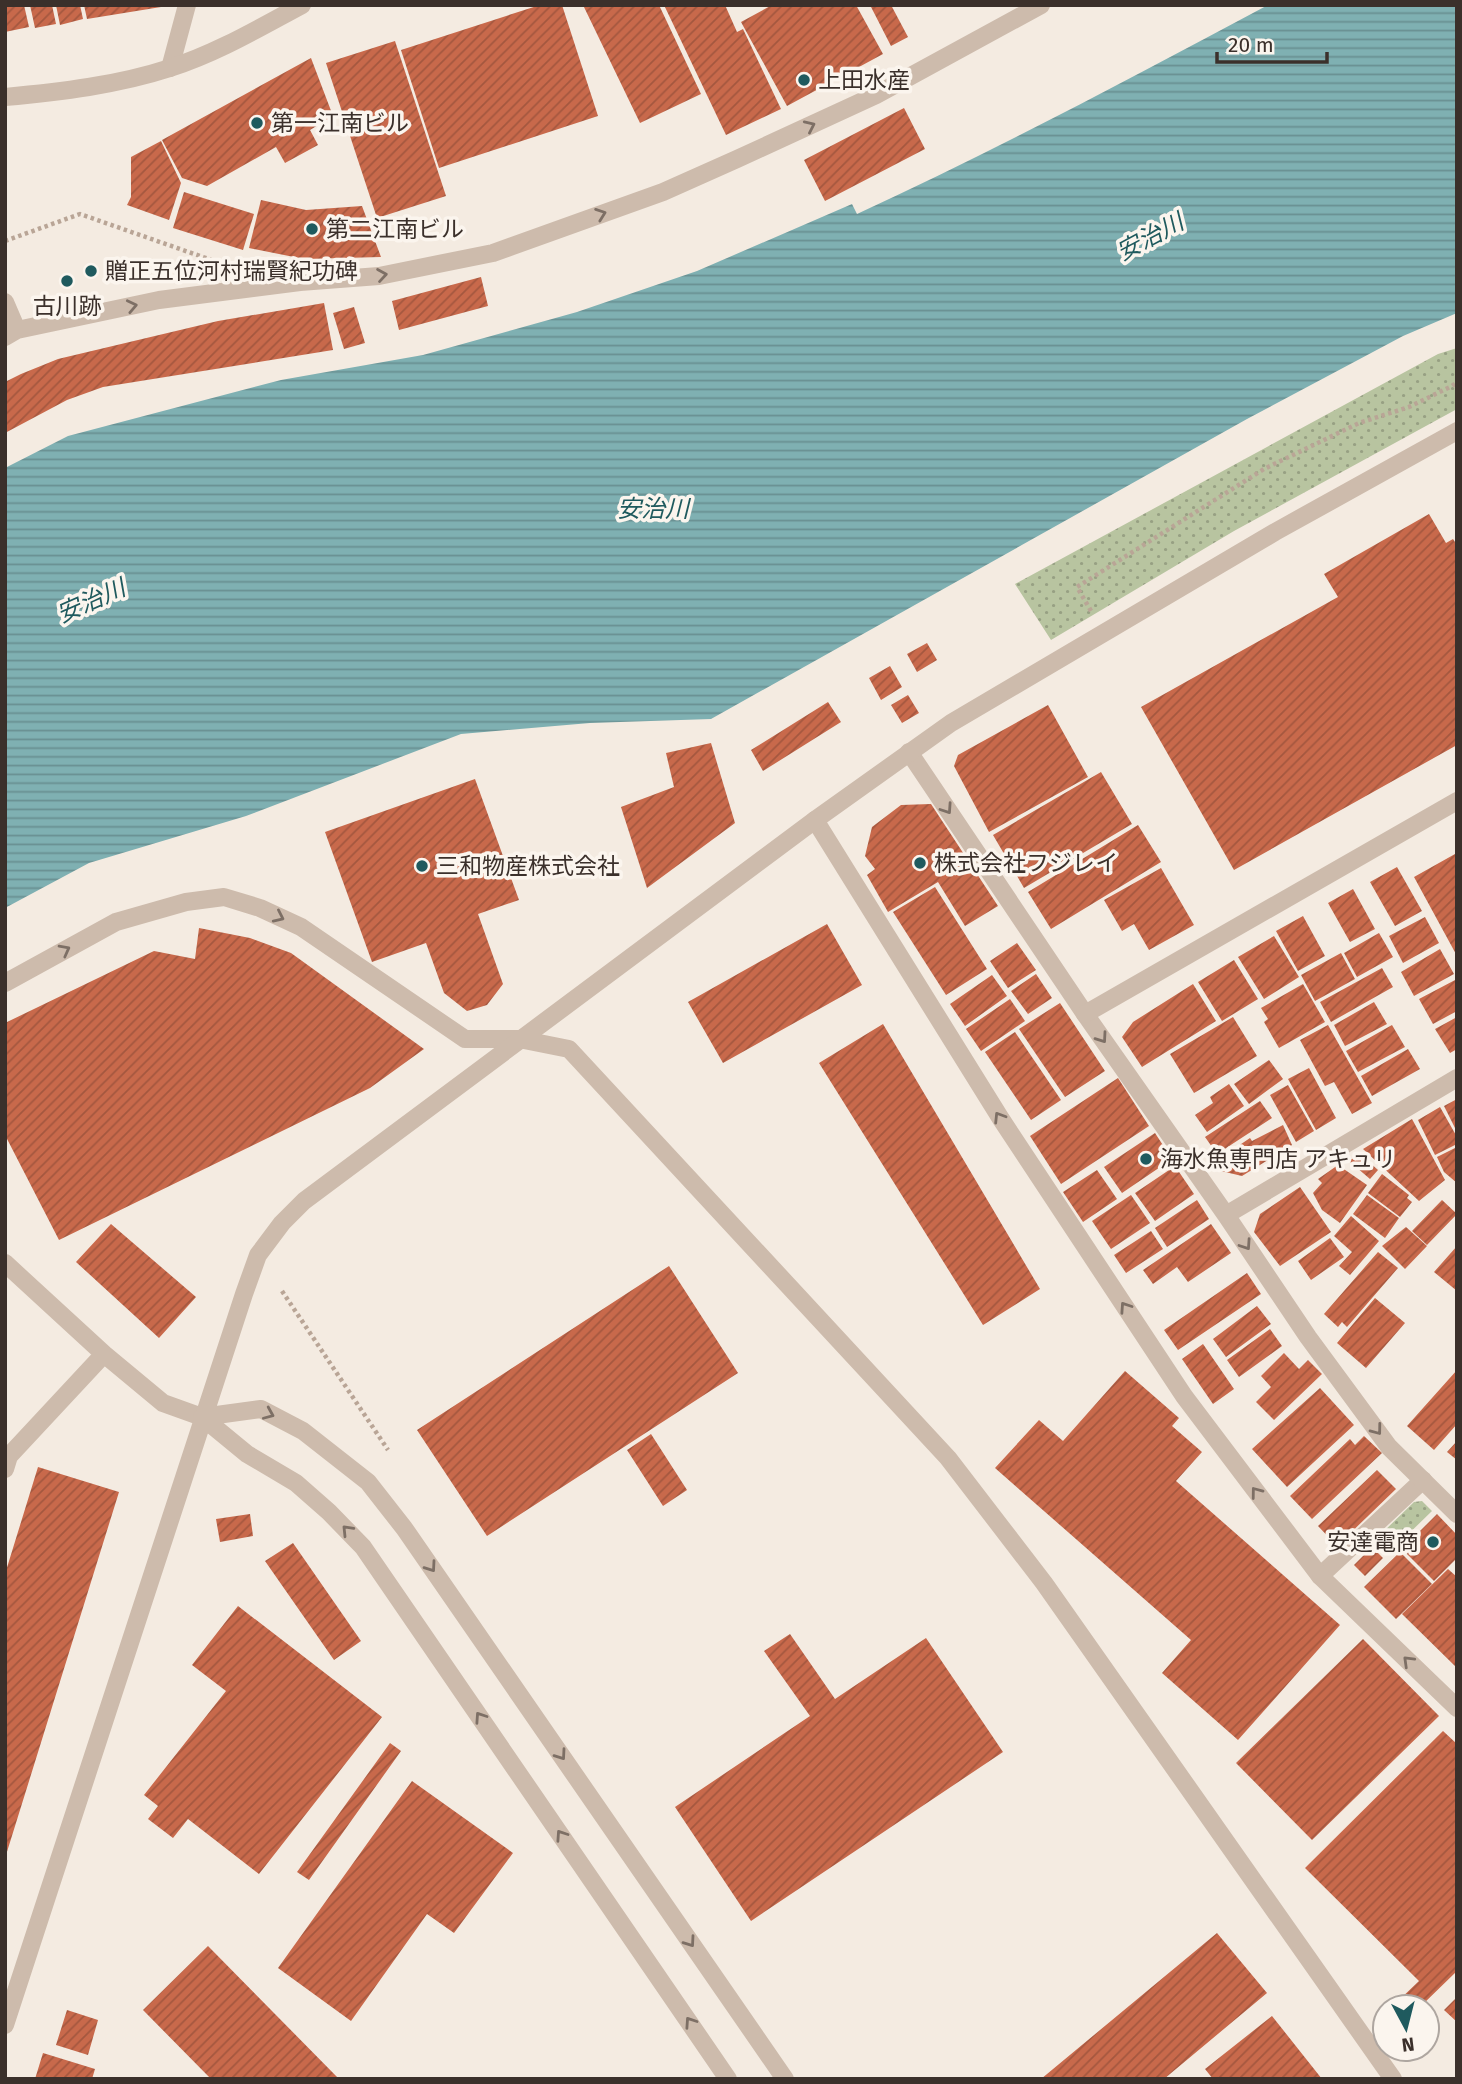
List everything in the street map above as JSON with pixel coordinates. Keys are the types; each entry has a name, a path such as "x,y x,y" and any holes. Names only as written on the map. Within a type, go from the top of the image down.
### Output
{"street":[{"path":"170,68 187,5"},
{"path":"5,97 75,89 170,68 215,51 302,5"},
{"path":"5,302 11,334 159,300 300,282 379,276 494,253 663,192 737,159 876,95 1041,5"},
{"path":"5,2025 202,1418 258,1255 282,1223 304,1201 519,1039 951,723 1275,532 1457,431"},
{"path":"909,752 1085,1014 1308,1337 1390,1447 1457,1514"},
{"path":"1085,1014 1457,801"},
{"path":"815,820 1001,1119 1184,1396 1320,1576 1457,1708"},
{"path":"5,983 117,922 186,902 224,897 260,908 300,927 465,1039 519,1039 569,1049 948,1458 1044,1583 1393,2079"},
{"path":"1226,1215 1457,1078"},
{"path":"5,1263 163,1403 202,1418 247,1454 296,1483 363,1547 728,2079"},
{"path":"5,1469 9,1456 104,1353"},
{"path":"202,1418 261,1409 303,1432 368,1482 404,1528 785,2079"},
{"path":"1320,1576 1423,1480"}],"path":[{"path":"5,241 80,214 230,267"},
{"path":"1104,633 1077,587 1264,469 1359,423 1409,407 1457,382"},
{"path":"282,1291 388,1450"}],"green space":[{"path":"1457,348 1457,409 1234,531 1051,640 1015,584 1438,354"},
{"path":"1422,1501 1432,1511 1392,1550 1379,1536 1414,1502"}],"water":[{"name":"安治川","path":"1268,5 1457,5 1457,313 1403,336 1247,419 711,719 590,723 461,734 246,816 89,863 5,908 5,468 68,436 281,380 423,355 577,312 697,271 852,204 857,214 1064,113"}],"building":[{"path":"5,5 24,5 29,27 5,32"},
{"path":"30,5 52,5 56,24 35,28"},
{"path":"56,5 80,5 83,19 60,25"},
{"path":"84,5 161,5 161,7 87,19"},
{"path":"540,5 562,5 598,116 439,168 401,50"},
{"path":"583,5 659,5 701,94 640,123"},
{"path":"664,5 725,5 737,32 743,29 781,109 726,135"},
{"name":"上田水産","path":"772,5 856,5 883,54 787,106 741,22"},
{"path":"870,5 891,5 908,37 891,46"},
{"path":"395,41 446,196 377,218 326,63"},
{"name":"第一江南ビル","path":"311,58 333,116 310,130 318,145 285,163 276,147 207,186 182,178 162,140"},
{"path":"904,108 925,149 825,201 804,160"},
{"path":"161,141 181,183 169,220 127,205 131,197 131,157"},
{"path":"184,192 254,214 243,250 173,228"},
{"name":"第二江南ビル","path":"261,200 306,210 362,206 381,257 304,259 249,248"},
{"path":"481,277 488,306 399,330 392,301"},
{"path":"324,303 333,350 103,387 67,400 5,433 5,382 21,374 58,359 218,321"},
{"path":"354,307 365,343 344,349 333,313"},
{"path":"1429,514 1446,543 1453,539 1457,545 1457,745 1234,870 1141,707 1338,597 1324,574"},
{"path":"927,643 937,660 917,672 907,654"},
{"path":"890,666 902,687 881,700 869,678"},
{"path":"908,695 919,713 902,723 891,705"},
{"path":"828,702 841,722 763,771 751,750"},
{"path":"1048,705 1088,777 989,832 954,766 958,755"},
{"path":"711,743 735,823 647,888 621,807 674,787 666,753"},
{"path":"1101,772 1132,824 1024,888 993,835"},
{"name":"三和物産株式会社","path":"475,779 519,900 478,914 503,984 487,1005 467,1011 444,993 426,943 372,962 325,832"},
{"name":"株式会社フジレイ","path":"931,804 998,906 965,926 938,882 888,912 867,875 875,869 865,856 872,827 901,805"},
{"path":"1138,825 1161,862 1051,929 1028,892"},
{"path":"1455,854 1457,858 1457,956 1414,877"},
{"path":"1397,867 1422,911 1395,926 1370,882"},
{"path":"1161,868 1194,925 1149,950 1134,924 1122,931 1104,900"},
{"path":"935,887 987,969 946,995 893,912"},
{"path":"1353,889 1375,929 1350,942 1328,903"},
{"path":"1303,916 1325,956 1298,971 1276,931"},
{"path":"1425,917 1439,943 1403,963 1389,936"},
{"path":"827,924 862,985 723,1063 688,1002"},
{"path":"199,928 250,938 291,953 424,1049 370,1088 59,1240 5,1135 5,1023 154,951 195,959"},
{"path":"1379,933 1393,957 1357,977 1344,953"},
{"path":"1274,936 1299,977 1264,999 1238,957"},
{"path":"1017,943 1036,970 1008,988 990,961"},
{"path":"1440,949 1454,974 1414,996 1401,972"},
{"path":"1341,953 1355,979 1315,1001 1301,975"},
{"path":"1234,960 1258,999 1222,1021 1198,982"},
{"path":"1382,968 1393,987 1331,1022 1320,1002"},
{"path":"1036,974 1052,998 1028,1014 1011,991"},
{"path":"992,975 1007,996 965,1026 950,1004"},
{"path":"1457,979 1457,1011 1433,1024 1419,999"},
{"path":"1193,984 1216,1021 1142,1067 1122,1037 1133,1022"},
{"path":"1303,984 1325,1022 1279,1048 1264,1022 1268,1019 1261,1008"},
{"path":"1010,999 1025,1021 981,1051 966,1029"},
{"path":"1374,1002 1387,1024 1345,1046 1334,1025"},
{"path":"1060,1003 1105,1071 1065,1097 1019,1029"},
{"path":"1233,1017 1257,1056 1194,1093 1170,1054"},
{"path":"1457,1017 1457,1049 1450,1053 1435,1029"},
{"path":"883,1024 1040,1289 983,1325 819,1063"},
{"path":"1328,1025 1372,1103 1352,1114 1334,1082 1325,1086 1300,1040"},
{"path":"1392,1025 1405,1047 1358,1072 1346,1051"},
{"path":"1015,1032 1061,1100 1031,1120 985,1052"},
{"path":"1408,1049 1420,1069 1372,1096 1361,1076"},
{"path":"1269,1060 1283,1079 1249,1104 1234,1084"},
{"path":"1309,1068 1336,1118 1316,1130 1288,1079"},
{"path":"1118,1078 1149,1126 1061,1184 1030,1136"},
{"path":"1229,1084 1244,1106 1207,1132 1195,1115 1213,1103 1210,1097"},
{"path":"1288,1085 1314,1131 1296,1142 1270,1095"},
{"path":"1457,1099 1457,1132 1444,1106"},
{"path":"1260,1101 1272,1118 1217,1154 1205,1137"},
{"path":"1440,1107 1457,1137 1457,1144 1435,1155 1418,1120"},
{"path":"1412,1119 1445,1180 1419,1201 1363,1149"},
{"path":"1283,1125 1292,1145 1242,1176 1221,1171 1216,1161 1250,1138 1252,1141"},
{"path":"1155,1133 1172,1159 1122,1193 1104,1167"},
{"path":"1457,1147 1457,1183 1444,1172 1437,1157"},
{"path":"1360,1154 1378,1170 1370,1179 1349,1161"},
{"path":"1338,1165 1367,1185 1340,1223 1322,1210 1313,1193 1322,1183 1318,1179"},
{"path":"1175,1166 1194,1194 1155,1221 1135,1193"},
{"path":"1097,1170 1117,1199 1083,1222 1063,1192"},
{"path":"1382,1174 1409,1195 1407,1198 1412,1202 1400,1217 1368,1193"},
{"path":"1300,1187 1331,1232 1280,1266 1254,1232 1260,1214"},
{"path":"1131,1195 1150,1223 1111,1249 1092,1221"},
{"path":"1367,1195 1399,1218 1385,1238 1353,1214"},
{"path":"1197,1200 1209,1219 1167,1247 1155,1228"},
{"path":"1442,1200 1457,1214 1427,1245 1412,1231"},
{"path":"1351,1216 1379,1241 1350,1275 1339,1266 1352,1252 1334,1236"},
{"path":"111,1224 196,1297 159,1338 76,1262"},
{"path":"1211,1224 1231,1253 1188,1282 1177,1267 1153,1284 1143,1270"},
{"path":"1406,1227 1427,1246 1405,1269 1382,1246"},
{"path":"1151,1231 1163,1249 1126,1273 1114,1255"},
{"path":"1330,1238 1344,1257 1311,1280 1298,1261"},
{"path":"1457,1246 1457,1291 1434,1272"},
{"path":"1378,1252 1398,1268 1347,1327 1342,1322 1338,1327 1324,1314"},
{"path":"669,1266 738,1373 487,1536 417,1430"},
{"path":"1247,1273 1261,1294 1178,1350 1164,1330"},
{"path":"1375,1298 1405,1323 1366,1368 1337,1343"},
{"path":"1257,1306 1271,1324 1226,1357 1213,1339"},
{"path":"1270,1329 1282,1346 1239,1377 1227,1360"},
{"path":"1203,1344 1234,1389 1213,1404 1182,1359"},
{"path":"1284,1353 1299,1369 1308,1360 1322,1374 1274,1420 1256,1402 1271,1387 1261,1376"},
{"path":"1457,1370 1457,1424 1434,1450 1407,1426"},
{"path":"1125,1371 1179,1418 1172,1426 1202,1452 1176,1481 1340,1625 1238,1740 1162,1673 1191,1640 995,1468 1039,1420 1063,1441"},
{"path":"1320,1388 1354,1425 1287,1487 1252,1449"},
{"path":"651,1434 687,1490 663,1506 627,1450"},
{"path":"1364,1436 1382,1453 1312,1519 1290,1496 1350,1439 1355,1445"},
{"path":"1457,1441 1457,1460 1447,1452"},
{"path":"38,1467 119,1492 6,1855 5,1574"},
{"path":"1377,1470 1396,1489 1337,1546 1318,1526"},
{"path":"250,1514 253,1536 220,1542 216,1519"},
{"name":"安達電商","path":"1437,1514 1457,1535 1457,1558 1434,1581 1402,1549"},
{"path":"293,1543 361,1641 334,1660 265,1561"},
{"path":"1372,1547 1383,1558 1365,1576 1354,1565"},
{"path":"1400,1552 1432,1584 1396,1619 1364,1587"},
{"path":"1448,1569 1457,1577 1457,1668 1402,1614"},
{"path":"238,1606 382,1717 259,1874 188,1819 173,1838 148,1819 158,1806 144,1795 226,1691 192,1665"},
{"path":"790,1634 835,1699 926,1638 1003,1752 751,1921 675,1807 810,1716 764,1651"},
{"path":"1363,1639 1439,1716 1312,1840 1236,1763"},
{"path":"1443,1731 1457,1744 1457,1971 1434,1993 1406,1993 1419,1981 1305,1868"},
{"path":"390,1743 401,1751 309,1880 297,1872"},
{"path":"412,1781 513,1853 454,1933 427,1914 351,2021 278,1968"},
{"path":"1217,1933 1267,1993 1164,2079 1041,2079"},
{"path":"208,1946 339,2079 211,2079 143,2010"},
{"path":"1457,1997 1457,2022 1444,2010"},
{"path":"67,2010 98,2020 88,2055 56,2045"},
{"path":"1272,2016 1322,2079 1213,2079 1205,2069"},
{"path":"43,2053 95,2069 92,2079 35,2079"}],"place":[{"name":"上田水産","path":"804,80"},
{"name":"第一江南ビル","path":"257,123"},
{"name":"第二江南ビル","path":"312,229"},
{"name":"贈正五位河村瑞賢紀功碑","path":"91,271"},
{"name":"古川跡","path":"67,281"},
{"name":"株式会社フジレイ","path":"920,863"},
{"name":"三和物産株式会社","path":"422,866"},
{"name":"海水魚専門店 アキュリ","path":"1146,1159"},
{"name":"安達電商","path":"1433,1542"}]}
